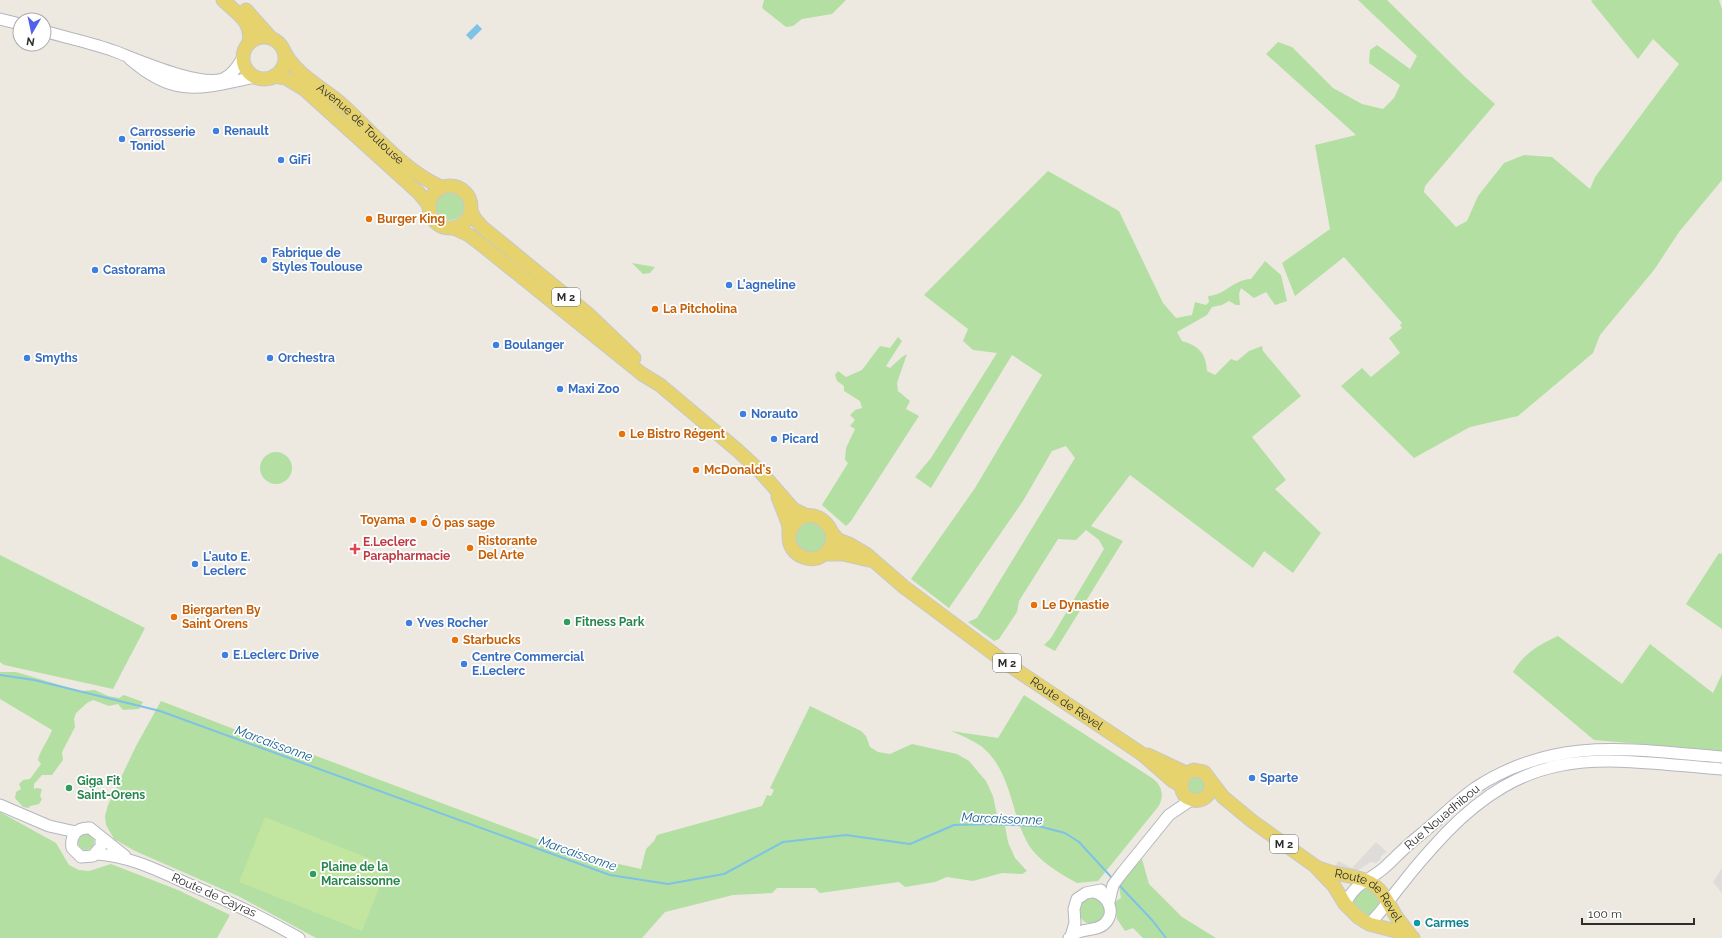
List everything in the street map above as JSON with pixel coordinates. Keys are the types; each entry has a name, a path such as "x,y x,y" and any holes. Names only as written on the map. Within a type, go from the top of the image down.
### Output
{"main road":[{"path":"222,0 245,20 251,34 243,57 245,66 255,77 265,79 274,76 283,66 285,53 280,43 270,37 234,0"},
{"path":"249,42 259,37 270,37"},
{"name":"Avenue de Toulouse","path":"285,53 289,62 296,69 338,102 413,172 442,187"},
{"name":"Avenue de Toulouse","path":"274,76 286,78 304,89 419,193 428,204"},
{"path":"453,186 465,192 470,199 471,211 465,222 454,228 446,228 436,224 430,215 428,204 435,191 442,187 453,186"},
{"name":"M 2","path":"471,211 475,219 482,227 587,313 646,369 660,385 750,461 793,509 807,516"},
{"name":"M 2","path":"454,228 468,235 482,245 642,374 660,385"},
{"name":"M 2","path":"776,491 790,532"},
{"path":"807,516 822,519 828,525 832,533 831,544 825,554 814,558 806,558 799,555 790,544 790,532 798,520 807,516"},
{"name":"Route de Revel","path":"832,533 838,540 860,550 904,587 1006,663 1142,754 1153,756 1183,782 1183,794 1191,800"},
{"name":"Route de Revel","path":"825,554 850,555 878,564"},
{"name":"Route de Revel","path":"1183,782 1199,770 1207,775 1217,791 1252,821 1315,866 1334,886 1345,904 1358,917 1369,924 1412,937"},
{"path":"1204,798 1210,791 1211,781"},
{"path":"1191,800 1204,798 1235,805"},
{"name":"Route de Revel","path":"1315,866 1342,876 1364,880 1379,889 1389,901 1395,915 1412,937"}],"street":[{"path":"0,19 12,22"},
{"path":"52,33 127,56 189,77 216,80 224,79 232,72 243,57"},
{"path":"127,56 154,78 176,86 205,86 255,77"},
{"name":"Rue Nouadhibou","path":"1345,904 1353,891 1364,880 1384,868 1459,800 1474,789 1500,774 1525,762 1571,751 1603,748 1722,757"},
{"name":"Rue Nouadhibou","path":"1369,924 1445,834 1466,814 1496,791 1520,778 1548,768 1581,761 1595,760 1722,769"},
{"path":"1070,937 1088,928 1100,927 1106,922 1110,912 1109,902 1113,885 1169,815 1183,782"},
{"path":"1169,815 1191,800"},
{"name":"Route de Cayras","path":"0,805 49,826 61,834 77,855 85,858 97,854 127,858"},
{"name":"Route de Cayras","path":"49,826 76,832 81,829 90,828 127,858 239,906 299,938"},
{"path":"72,848 72,840 76,832"},
{"path":"97,854 101,846 101,838"},
{"path":"1070,937 1075,918 1074,909 1077,899 1086,893 1094,892 1113,885"},
{"path":"1094,892 1103,895 1109,902"},
{"path":"1075,918 1082,926 1088,928"}],"green space":[{"path":"764,0 846,0 832,14 802,19 793,26 786,27 762,8"},
{"path":"1358,0 1387,0 1465,77 1495,104 1425,186 1424,192 1456,227 1467,221 1478,196 1504,163 1524,155 1552,157 1590,189 1595,177 1679,64 1653,39 1638,59 1591,1 1719,0 1722,9 1722,180 1679,232 1654,270 1600,335 1593,353 1518,416 1470,427 1414,458 1341,386 1362,368 1371,377 1400,353 1389,338 1402,328 1400,325 1402,323 1344,257 1295,296 1282,263 1330,229 1315,145 1356,135 1266,54 1278,42 1292,47 1333,88 1362,104 1383,109 1394,98 1400,85 1369,63 1370,50 1377,45 1410,69 1417,56"},
{"path":"1048,171 1119,211 1163,303 1176,318 1192,315 1195,302 1206,305 1209,302 1208,296 1220,293 1244,280 1251,279 1265,261 1281,275 1287,301 1275,305 1266,292 1254,298 1241,288 1239,294 1240,305 1236,305 1229,301 1222,305 1212,307 1207,315 1177,332 1182,341 1193,345 1200,351 1205,359 1207,371 1215,375 1231,359 1237,361 1249,351 1262,346 1263,351 1301,396 1252,437 1286,480 1275,489 1321,533 1293,573 1264,551 1253,568 1130,475 1091,526 1123,541 1055,651 1044,645 1051,638 1104,549 1099,540 1086,530 1076,540 1058,539 1019,601 1017,612 999,639 994,641 968,622 977,618 1075,458 1066,446 1052,451 1023,501 949,608 911,579 975,488 1042,375 1012,355 931,488 915,477 931,458 997,353 973,350 963,341 968,329 924,295"},
{"path":"450,192 456,193 460,196 463,200 463,212 460,216 456,219 450,220 444,219 440,216 437,212 436,206 437,200 440,196 444,193"},
{"path":"632,263 655,267 650,273 643,274"},
{"path":"898,337 902,341 886,366 890,368 907,354 897,383 898,391 910,401 906,409 919,416 851,521 846,526 822,505 848,463 845,460 846,448 855,429 850,426 855,420 850,415 855,410 862,408 860,401 844,391 844,386 837,381 835,375 838,371 846,377 862,370 880,346 890,348"},
{"path":"273,452 279,452 289,459 292,468 291,474 285,481 279,484 273,484 263,477 260,471 260,465 267,455"},
{"path":"811,522 822,526 826,537 822,548 811,552 800,548 796,537 800,526"},
{"path":"1719,553 1722,554 1722,629 1686,604"},
{"path":"0,555 145,628 113,689 4,665 0,662"},
{"path":"1558,636 1622,684 1650,644 1713,693 1722,674 1722,751 1594,740 1513,672 1517,665 1532,650"},
{"path":"0,672 16,672 80,691 95,690 108,696 119,698 124,695 143,702 139,709 123,710 118,704 109,706 93,700 87,703 76,713 74,719 75,727 62,752 63,760 52,775 42,775 34,784 34,789 42,789 40,796 42,799 39,804 30,806 29,808 23,807 15,798 16,792 21,789 19,784 23,780 30,779 41,764 38,760 39,756 52,730 0,699"},
{"path":"1024,695 1152,778 1160,787 1162,795 1158,807 1098,881 1077,883 1055,870 1035,853 1026,840 1016,816 1009,790 998,766 981,746 951,731 998,738"},
{"path":"161,701 286,749 292,746 583,856 641,869 646,849 654,841 657,835 762,806 767,795 771,796 774,790 770,788 810,706 861,731 866,736 870,747 878,752 890,754 912,744 957,754 969,761 986,781 993,796 997,815 1005,826 1008,842 1015,858 1027,871 1022,874 1002,873 973,881 947,877 935,882 905,887 899,882 820,893 815,888 777,888 772,893 733,895 665,912 642,938 316,938 240,897 135,851 114,839 106,825 105,816 108,805 136,746"},
{"path":"1198,774 1208,782 1200,796 1188,791 1188,778"},
{"path":"0,812 56,843 69,865 79,870 89,871 111,864 178,890 230,915 217,938 0,938"},
{"name":"Plaine de la Marcaissonne","path":"265,817 388,866 362,931 239,882"},
{"path":"83,834 89,834 94,839 92,848 89,850 83,850 78,845 78,839"},
{"path":"1142,859 1149,884 1182,917 1216,938 1143,938 1133,928 1125,931 1117,919 1114,902 1121,898 1119,887 1127,875"},
{"path":"1365,888 1377,895 1380,902 1370,915 1367,916 1352,903 1362,889"},
{"path":"1092,898 1101,902 1105,911 1101,920 1092,924 1083,920 1079,911 1083,902"}],"shaded area":[{"path":"1376,842 1387,852 1381,856 1380,860 1376,863 1371,862 1355,872 1335,866 1338,861 1352,868"},
{"path":"1722,868 1722,893 1713,882"}],"water":[{"path":"477,24 482,29 471,40 466,35"}],"waterway":[{"name":"Marcaissonne","path":"0,675 34,680 160,711 610,875 668,884 724,874 783,842 846,835 910,844 954,825 992,824 1038,826 1065,833 1079,842 1113,879"},
{"name":"Marcaissonne","path":"1119,885 1152,920 1166,938"}],"place":[{"name":"Renault","path":"216,131"},
{"name":"Carrosserie Toniol","path":"122,139"},
{"name":"GiFi","path":"281,160"},
{"name":"Burger King","path":"369,219"},
{"name":"Fabrique de Styles Toulouse","path":"264,260"},
{"name":"Castorama","path":"95,270"},
{"name":"L'agneline","path":"729,285"},
{"name":"La Pitcholina","path":"655,309"},
{"name":"Boulanger","path":"496,345"},
{"name":"Smyths","path":"27,358"},
{"name":"Orchestra","path":"270,358"},
{"name":"Maxi Zoo","path":"560,389"},
{"name":"Norauto","path":"743,414"},
{"name":"Le Bistro Régent","path":"622,434"},
{"name":"Picard","path":"774,439"},
{"name":"McDonald's","path":"696,470"},
{"name":"Toyama","path":"413,520"},
{"name":"Ô pas sage","path":"424,523"},
{"name":"Ristorante Del Arte","path":"470,548"},
{"name":"E.Leclerc Parapharmacie","path":"355,549"},
{"name":"L'auto E. Leclerc","path":"195,564"},
{"name":"Le Dynastie","path":"1034,605"},
{"name":"Biergarten By Saint Orens","path":"174,617"},
{"name":"Fitness Park","path":"567,622"},
{"name":"Yves Rocher","path":"409,623"},
{"name":"Starbucks","path":"455,640"},
{"name":"E.Leclerc Drive","path":"225,655"},
{"name":"Centre Commercial E.Leclerc","path":"464,664"},
{"name":"Sparte","path":"1252,778"},
{"name":"Giga Fit Saint-Orens","path":"69,788"},
{"name":"Plaine de la Marcaissonne","path":"313,874"},
{"name":"Carmes","path":"1417,923"}]}
